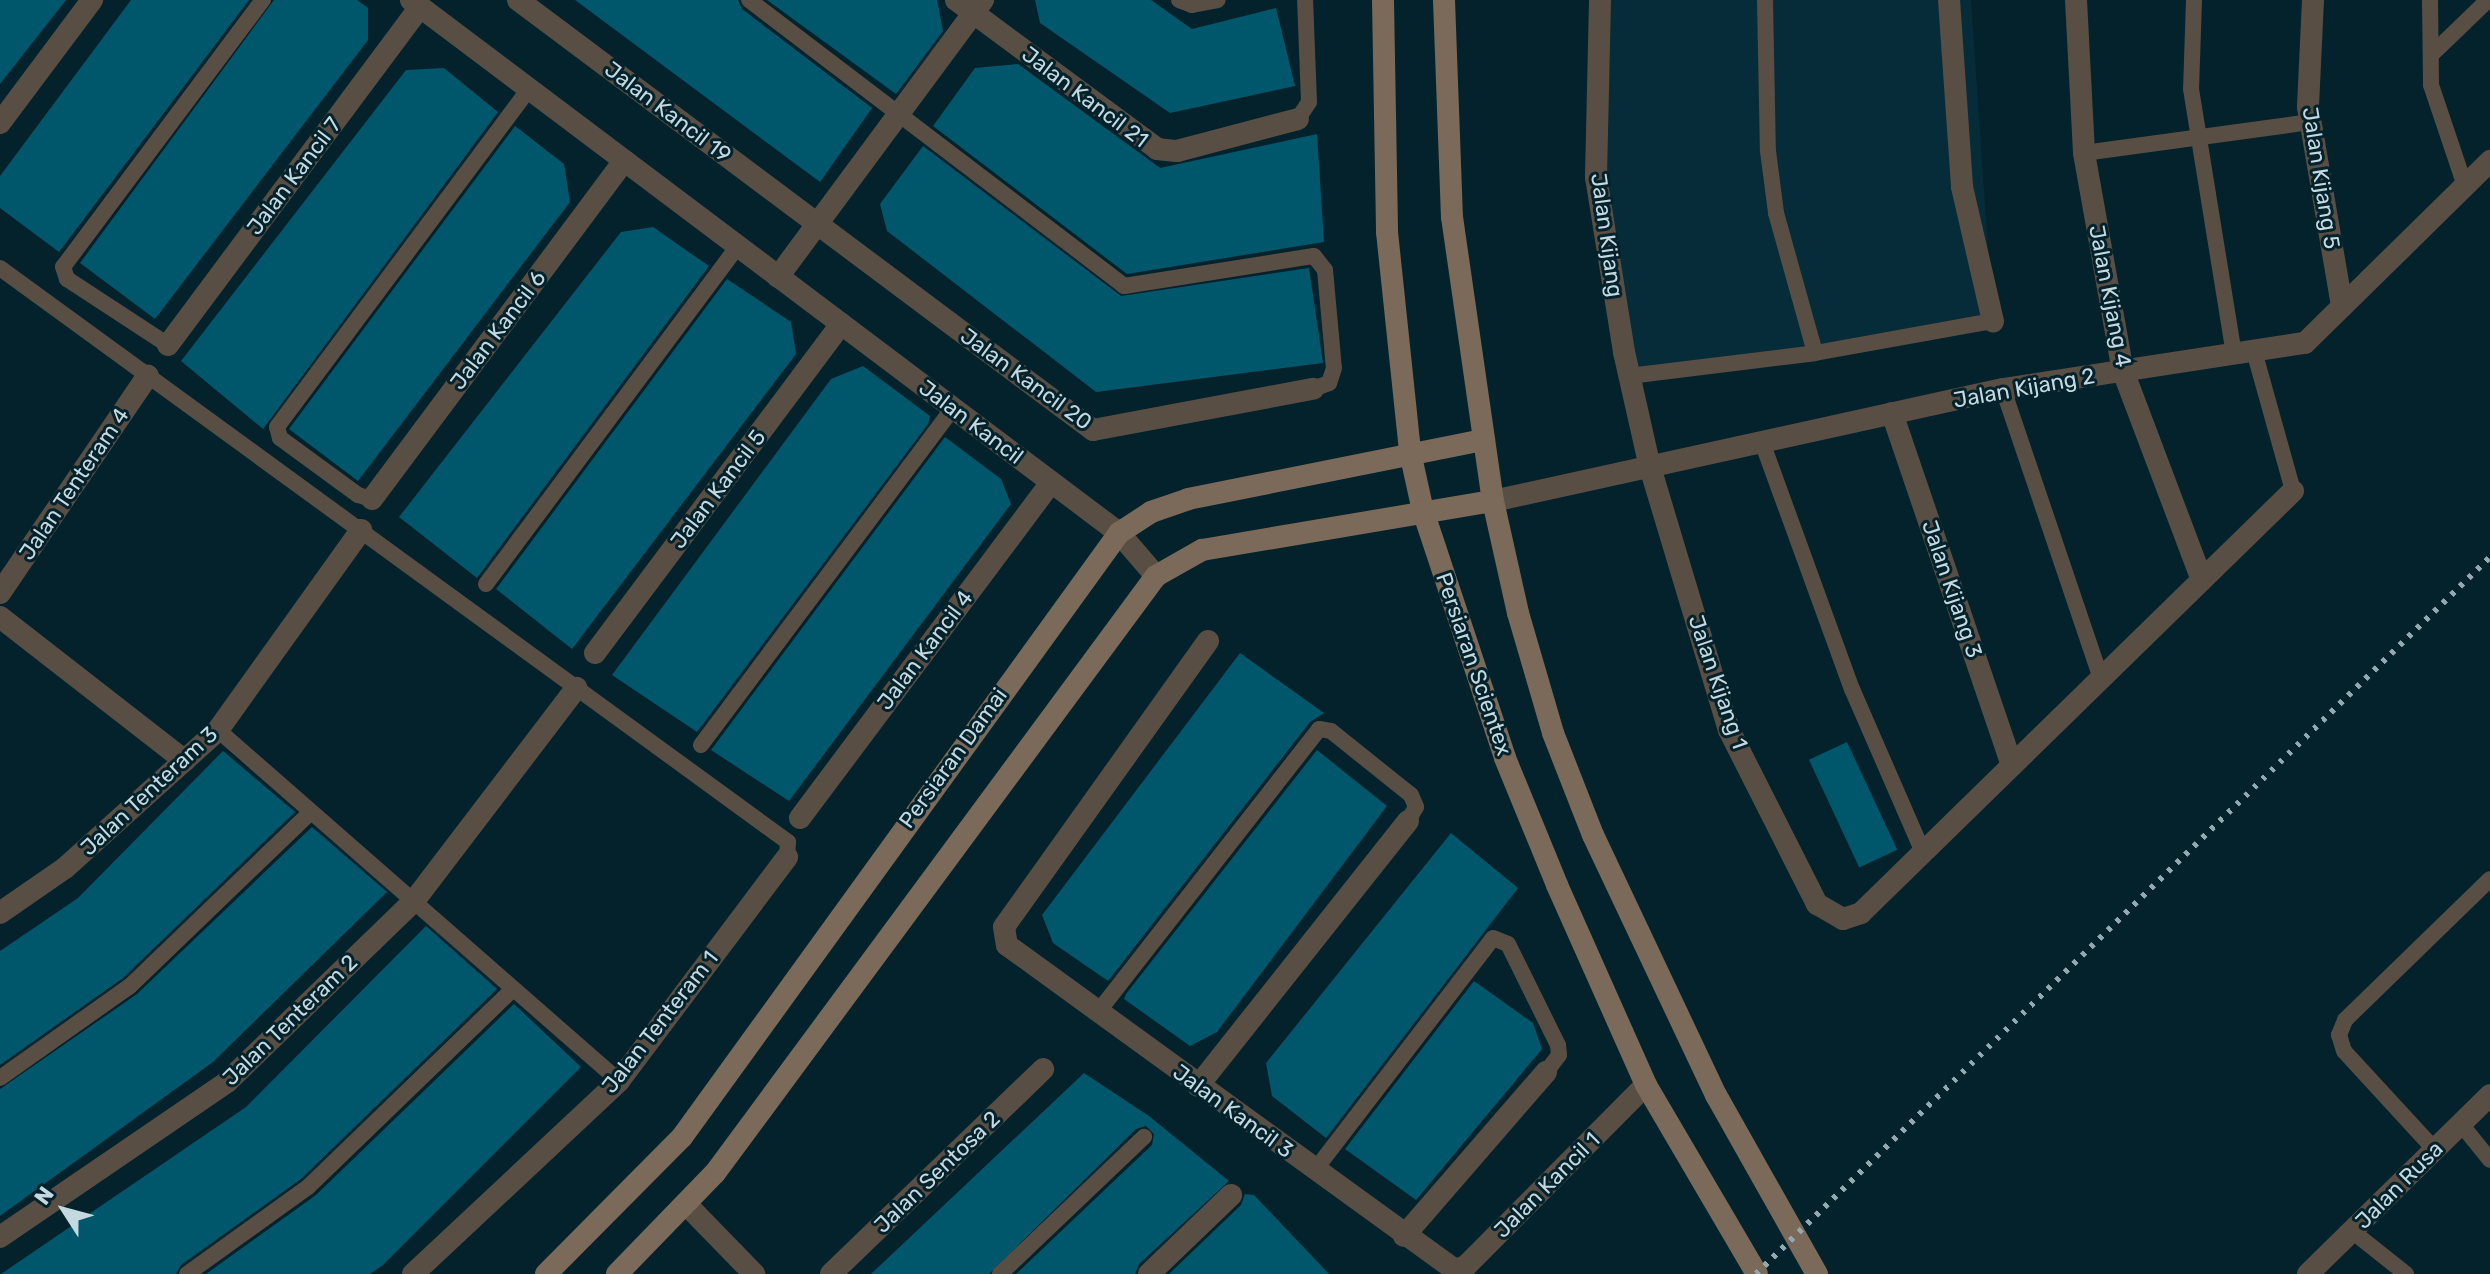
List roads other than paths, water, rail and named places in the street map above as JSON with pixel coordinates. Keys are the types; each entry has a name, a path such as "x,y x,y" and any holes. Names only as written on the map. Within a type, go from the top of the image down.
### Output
{"main road":[{"name":"Persiaran Scientex","path":"1383,0 1387,232 1410,452 1423,511 1505,758 1646,1085 1724,1223 1757,1274"},
{"path":"1444,0 1452,217 1493,501 1553,733 1593,835 1761,1177 1817,1274"},
{"name":"Persiaran Damai","path":"546,1274 682,1137 1119,533 1151,512 1188,499 1410,452 1484,440"},
{"path":"617,1274 715,1173 1156,576 1202,550 1493,501"}],"street":[{"path":"0,123 92,0"},
{"name":"Jalan Kancil 19","path":"518,0 817,223"},
{"name":"Jalan Kijang","path":"1600,0 1596,177 1629,376 1650,467"},
{"path":"1949,0 1962,187 1993,321"},
{"name":"Jalan Kijang 4","path":"2076,0 2084,153 2123,371 2202,580"},
{"name":"Jalan Kijang 5","path":"2313,0 2311,122 2342,306"},
{"name":"Jalan Kancil 7","path":"168,345 416,4"},
{"name":"Jalan Kancil","path":"416,4 1119,533 1156,576"},
{"path":"778,277 899,116 971,5"},
{"name":"Jalan Kancil 21","path":"971,5 1163,151 1298,119"},
{"name":"Jalan Kancil 6","path":"372,499 624,161"},
{"name":"Jalan Kijang 2","path":"1493,501 2003,389 2305,343 2490,161"},
{"name":"Jalan Kancil 20","path":"817,223 1093,430 1313,389"},
{"name":"Jalan Kancil 5","path":"595,653 841,324"},
{"name":"Jalan Tenteram 4","path":"0,593 148,375"},
{"name":"Jalan Kijang 3","path":"1892,413 2012,765"},
{"name":"Jalan Kijang 1","path":"1650,467 1729,730 1817,904 1843,919 1861,913 1923,852"},
{"name":"Jalan Kancil 4","path":"800,818 1051,482"},
{"path":"1923,852 2293,491"},
{"name":"Jalan Tenteram 3","path":"0,913 65,868 218,730 361,530"},
{"path":"0,617 185,761"},
{"name":"Jalan Kancil 3","path":"1208,641 1004,927 1003,940 1023,958 1443,1264"},
{"name":"Jalan Tenteram 2","path":"0,1237 227,1082 414,901 576,688"},
{"path":"1198,1086 1408,821"},
{"name":"Jalan Tenteram 1","path":"413,1274 619,1081 787,857"},
{"name":"Jalan Sentosa 2","path":"831,1274 1043,1069"},
{"path":"1404,1236 1546,1072"},
{"name":"Jalan Kancil 1","path":"1443,1264 1455,1270 1466,1266 1646,1085"},
{"name":"Jalan Rusa","path":"2308,1274 2490,1095"},
{"path":"1149,1274 1231,1195"},
{"path":"686,1204 754,1274"}],"lane":[{"path":"168,345 67,279 63,267 263,0"},
{"path":"749,0 1124,286 1314,256 1325,270 1334,368 1329,383 1313,389"},
{"path":"1179,0 1192,5 1218,0"},
{"path":"1298,119 1309,102 1305,0"},
{"path":"1765,0 1768,151 1776,213 1815,353"},
{"path":"2194,0 2191,89 2199,136 2244,352 2293,491"},
{"path":"2430,0 2431,85 2465,186"},
{"path":"2431,55 2488,0"},
{"path":"372,499 358,495 280,438 277,427 529,89"},
{"path":"2084,153 2311,122"},
{"path":"486,584 738,246"},
{"path":"0,268 788,842 787,857"},
{"path":"1629,376 1815,353 1993,321"},
{"path":"2003,389 2101,679"},
{"path":"701,745 953,408"},
{"path":"1762,442 1852,689 1923,852"},
{"path":"1098,1012 1319,729 1331,731 1411,795 1416,807 1408,821"},
{"path":"218,730 619,1081"},
{"path":"0,1078 130,986 311,812"},
{"path":"2435,1150 2344,1051 2339,1035 2345,1020 2490,879"},
{"path":"1315,1170 1493,938 1508,944 1558,1045 1559,1055 1546,1072"},
{"path":"187,1274 308,1187 513,989"},
{"path":"2461,1124 2490,1160"},
{"path":"1000,1274 1144,1137"},
{"path":"2352,1231 2406,1274"}],"railway":[{"path":"1756,1274 2490,557"}]}
